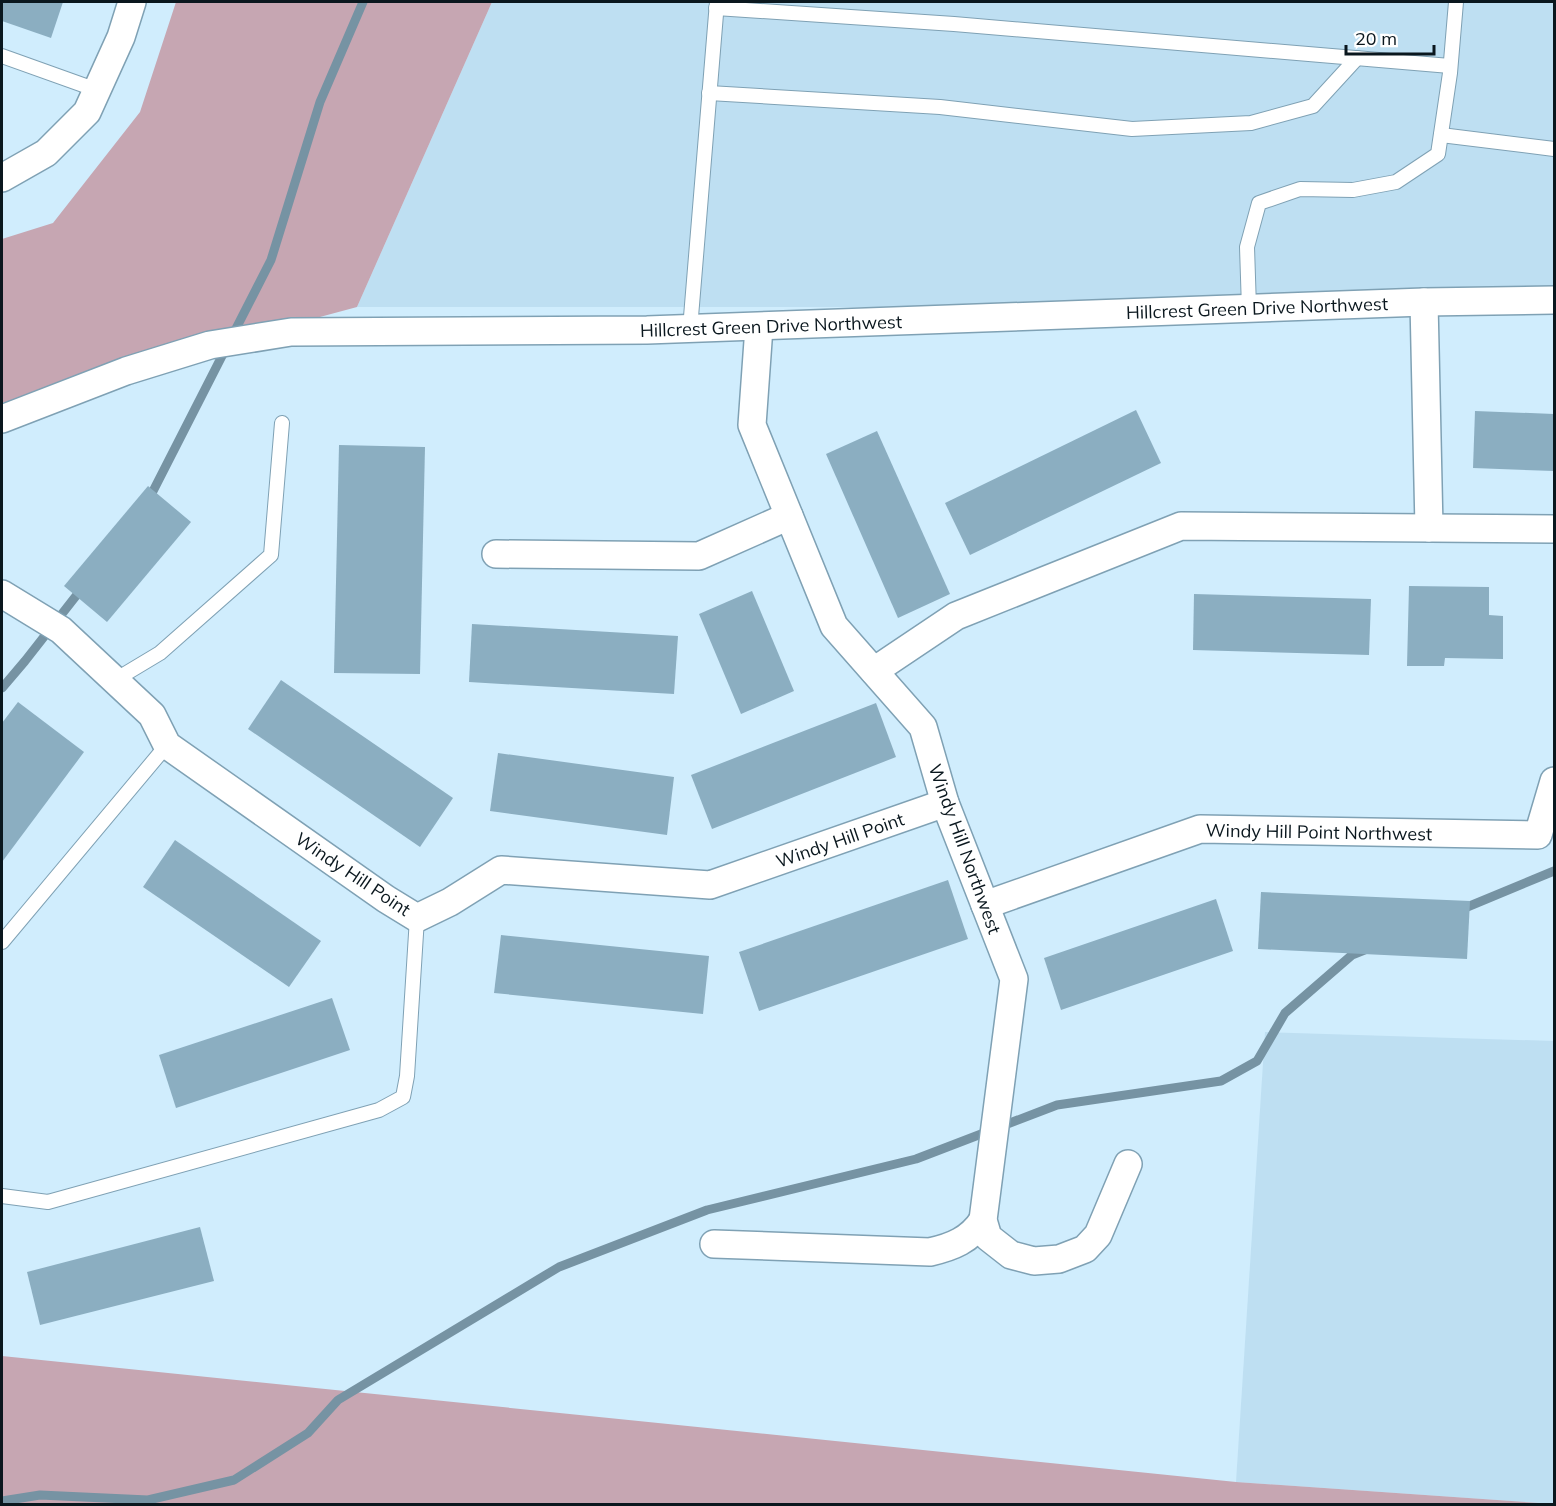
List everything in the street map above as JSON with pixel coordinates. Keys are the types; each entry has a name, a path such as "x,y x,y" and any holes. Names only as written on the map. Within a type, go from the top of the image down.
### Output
{"street":[{"path":"2,178 46,153 87,112 121,37 132,2"},
{"name":"Hillcrest Green Drive Northwest","path":"2,419 126,371 200,348 291,332 690,329 1424,302 1554,300"},
{"path":"1424,302 1430,528"},
{"name":"Windy Hill Northwest","path":"759,327 752,425 834,626 923,726 945,804 1014,979 983,1220"},
{"path":"496,554 699,556 789,516"},
{"path":"874,671 956,616 1181,525 1554,529"},
{"name":"Windy Hill Point","path":"2,594 61,630 152,715 167,745 417,918 450,902 501,870 710,885 945,804"},
{"name":"Windy Hill Point Northwest","path":"985,905 1200,829 1538,834 1554,781"},
{"path":"983,1220 988,1237 1011,1255 1034,1261 1059,1259 1085,1249 1098,1235 1128,1164"},
{"path":"714,1244 930,1252 961,1242 983,1220"}],"lane":[{"path":"1249,309 1246,247 1259,203 1300,189 1353,190 1396,182 1438,154 1456,2"},
{"path":"690,329 716,5 1450,66"},
{"path":"2,56 97,90"},
{"path":"709,93 940,107 1132,129 1251,123 1313,106 1357,58"},
{"path":"1441,135 1554,149"},
{"path":"115,680 160,653 271,555 282,423"},
{"path":"2,942 167,745"},
{"path":"2,1196 48,1202 379,1110 403,1097 417,918"}],"shaded area":[{"path":"176,2 492,2 357,307 2,403 2,239 53,223 140,112"},
{"path":"492,2 1554,2 1554,307 357,307"},
{"path":"1265,1032 1554,1041 1554,1504 1236,1482"},
{"path":"2,1356 1236,1482 1554,1504 2,1504"}],"building":[{"path":"2,2 63,2 51,38 2,21"},
{"path":"1136,410 1161,463 970,555 945,503"},
{"path":"1475,411 1554,414 1554,471 1473,468"},
{"path":"877,431 950,594 898,618 826,454"},
{"path":"339,445 425,447 420,674 334,673"},
{"path":"148,486 191,522 107,622 64,586"},
{"path":"1409,586 1489,587 1489,615 1503,616 1503,659 1445,658 1444,666 1407,666"},
{"path":"752,591 794,691 741,714 699,614"},
{"path":"1194,594 1371,599 1369,655 1193,650"},
{"path":"472,624 678,636 674,694 469,682"},
{"path":"281,680 453,798 420,847 248,729"},
{"path":"18,702 84,752 2,862 2,723"},
{"path":"876,703 896,757 712,829 691,775"},
{"path":"498,753 674,777 667,835 490,811"},
{"path":"175,840 321,941 289,987 143,887"},
{"path":"948,880 968,939 759,1011 739,952"},
{"path":"1261,892 1470,901 1467,959 1258,949"},
{"path":"1216,899 1233,951 1061,1010 1044,958"},
{"path":"501,935 709,956 703,1014 494,993"},
{"path":"332,998 350,1050 176,1108 159,1055"},
{"path":"200,1227 214,1281 40,1325 27,1272"}],"waterway":[{"path":"149,499 271,260 320,102 363,2"},
{"path":"2,688 83,587"},
{"path":"1460,910 1554,871"},
{"path":"2,1501 40,1495 148,1500 234,1480 308,1433 338,1400 559,1267 707,1210 916,1159 1057,1105 1221,1081 1257,1061 1285,1013 1352,955 1367,949"}]}
